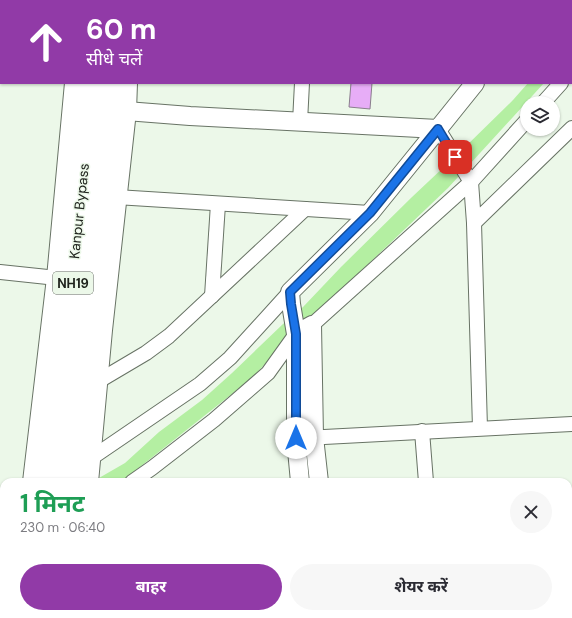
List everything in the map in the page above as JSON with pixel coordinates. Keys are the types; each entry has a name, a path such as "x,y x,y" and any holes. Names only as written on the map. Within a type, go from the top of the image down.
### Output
{"highway":[{"name":"Kanpur Bypass","path":"52,478 92,84"},
{"name":"Kanpur Bypass","path":"85,474 109,84"}],"main road":[{"path":"33,478 57,278 75,84"},
{"path":"85,474 98,382 102,330 126,111 127,84"}],"street":[{"path":"300,122 302,84"},
{"path":"85,474 200,384 230,358 291,298 370,213 474,84"},
{"path":"549,96 560,84"},
{"path":"126,111 190,116 438,129"},
{"path":"138,478 214,420 268,373 296,331 312,325 470,181 520,127"},
{"path":"474,223 572,128"},
{"path":"438,129 470,181 474,223 480,428"},
{"path":"116,197 370,213"},
{"path":"212,296 218,204"},
{"path":"98,382 146,353 169,336 305,209"},
{"path":"0,272 57,278"},
{"path":"291,298 296,331 296,438 300,478"},
{"path":"312,325 314,437 319,478"},
{"path":"296,438 572,424"},
{"path":"422,431 426,478"}],"shaded area":[{"path":"527,84 543,84 532,96 520,96 520,109 448,188 278,350 252,378 126,478 99,478 125,463 159,432 202,400 232,373 303,307 341,267 462,150"}],"building":[{"path":"351,84 372,84 370,109 349,107"}],"route":[{"path":"296,438 297,358 296,334 290,292 370,213 438,129 455,157"}]}
